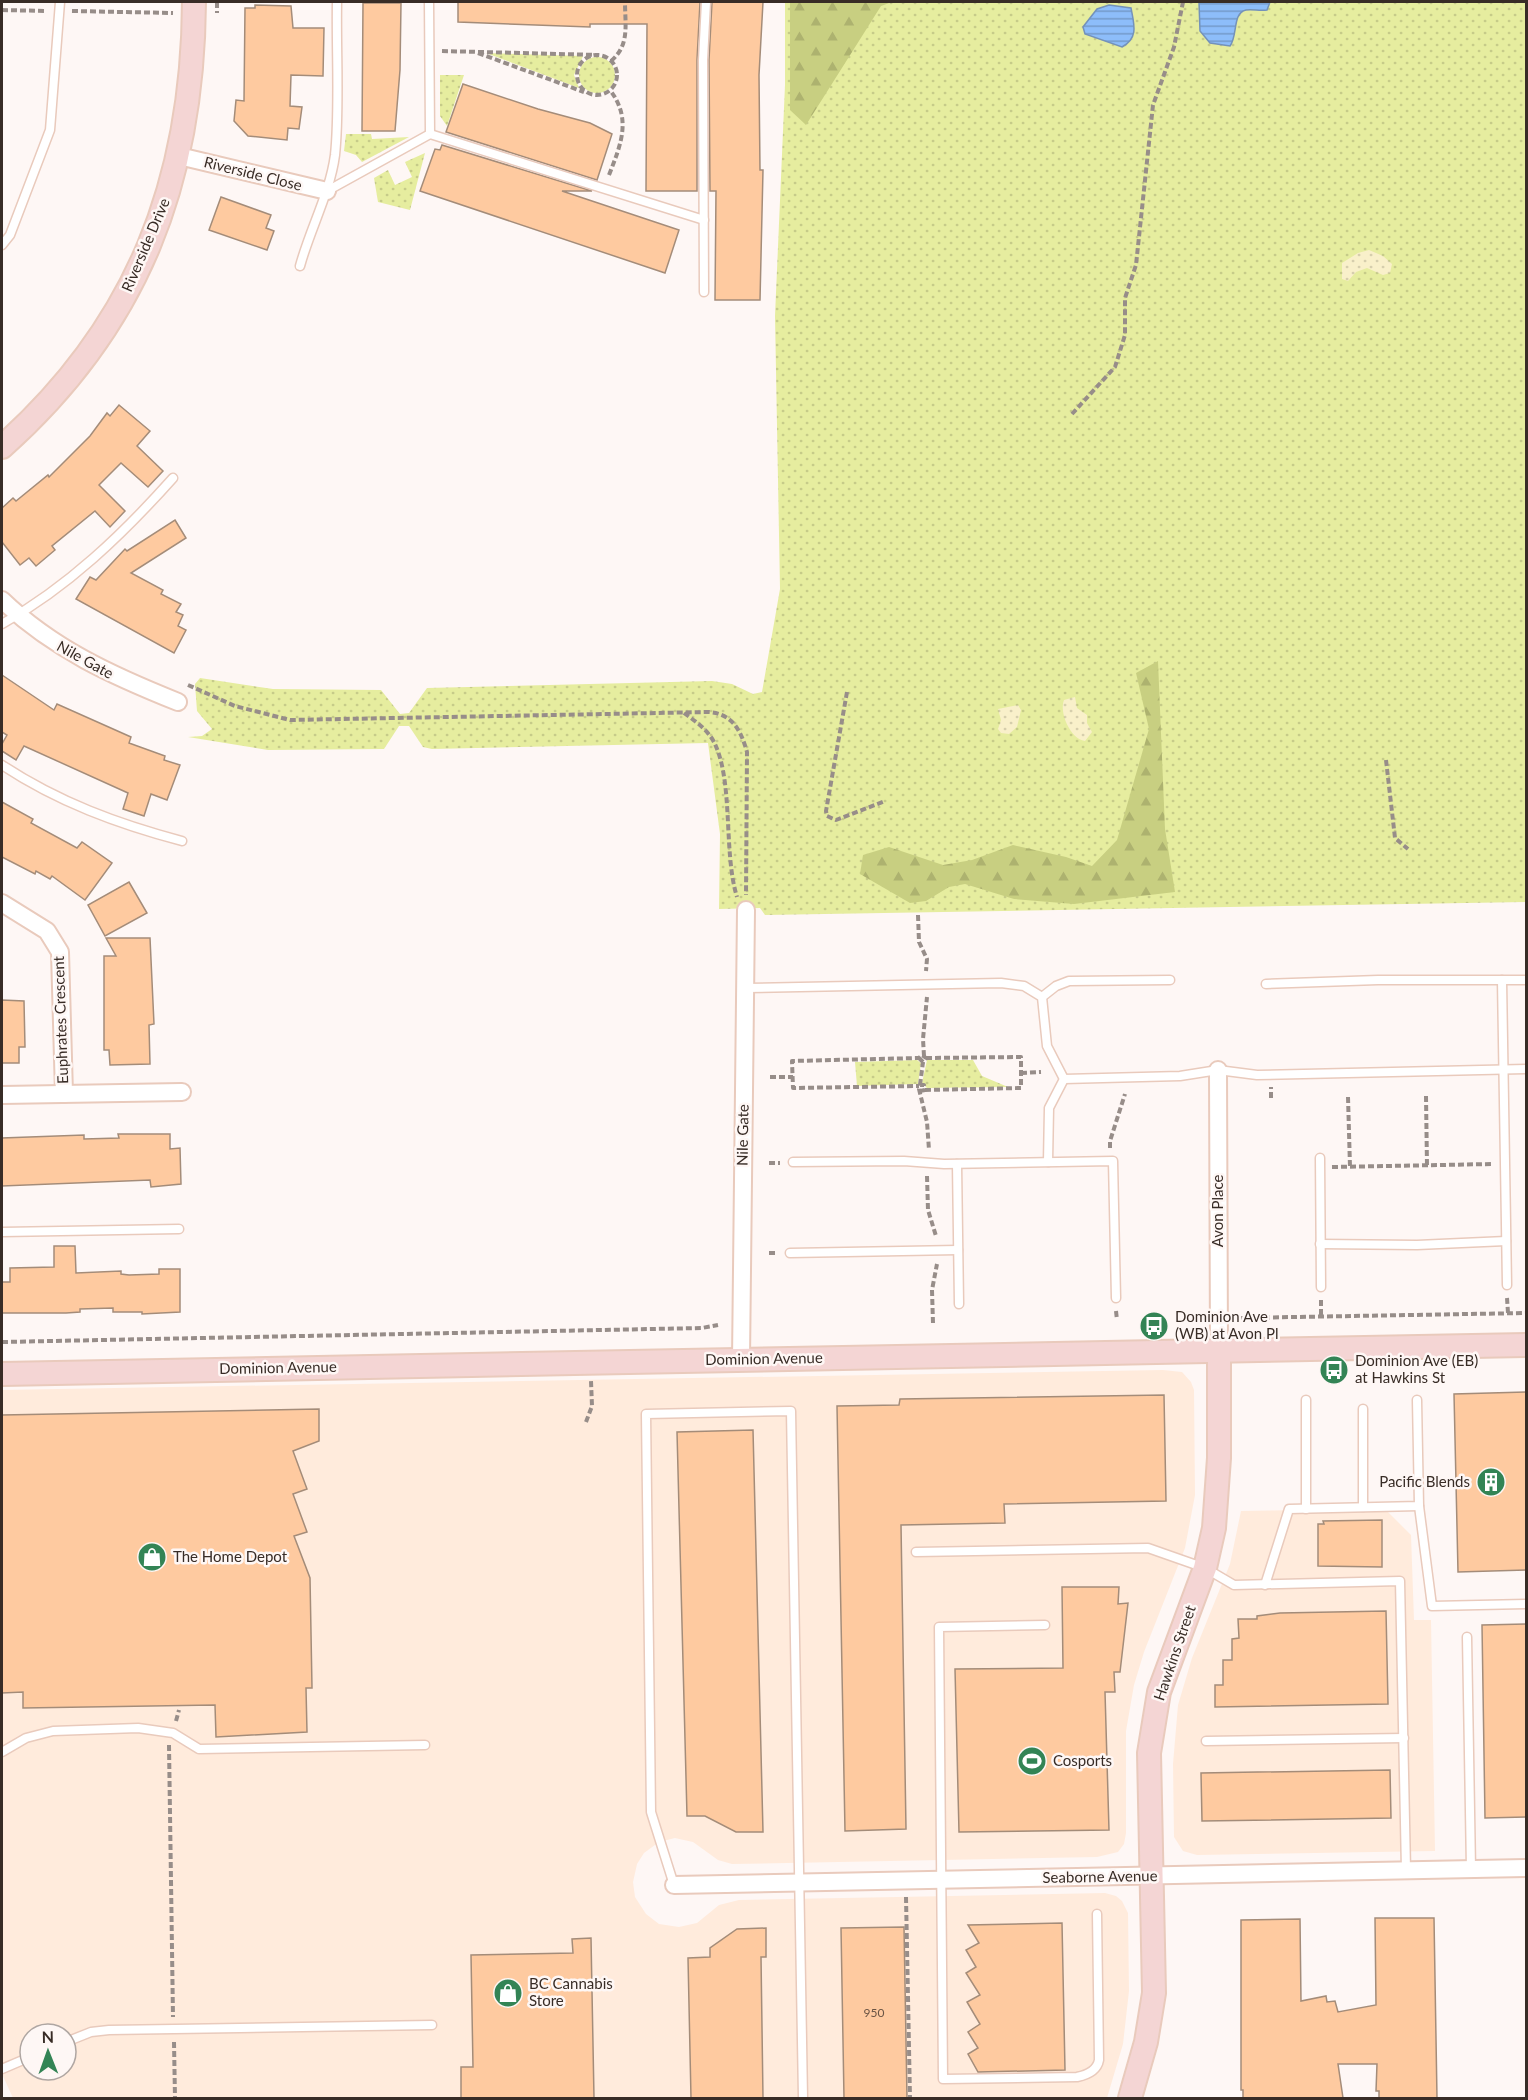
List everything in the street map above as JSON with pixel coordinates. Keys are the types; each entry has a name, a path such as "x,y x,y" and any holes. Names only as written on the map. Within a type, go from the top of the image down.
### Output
{"main road":[{"name":"Riverside Drive","path":"2,447 62,386 105,328 152,240 179,156 192,74 194,2"},
{"name":"Dominion Avenue","path":"2,1374 1527,1344"},
{"name":"Hawkins Street","path":"1130,2098 1146,2042 1154,1992 1149,1753 1159,1692 1205,1568 1218,1500 1218,1351"}],"street":[{"name":"Riverside Close","path":"179,156 327,191"},
{"name":"Nile Gate","path":"2,600 54,643 85,661 122,680 178,702"},
{"name":"Euphrates Crescent","path":"2,903 47,931 60,952 64,1094"},
{"name":"Nile Gate","path":"741,1360 746,910"},
{"name":"Avon Place","path":"1218,1070 1218,1351"},
{"path":"2,1095 182,1092"},
{"name":"Seaborne Avenue","path":"674,1885 1527,1868"}],"lane":[{"path":"300,266 311,228 327,191 335,154 337,2"},
{"path":"429,2 430,134"},
{"path":"704,292 703,60 706,2"},
{"path":"2,245 10,235 50,130 60,6"},
{"path":"327,191 430,134 704,220"},
{"path":"2,624 18,615 87,564 120,536 173,478"},
{"path":"2,765 36,786 99,816 182,841"},
{"path":"1042,998 1056,986 1069,981 1170,980"},
{"path":"1266,984 1378,980 1527,980"},
{"path":"1502,980 1507,1285"},
{"path":"745,988 1001,983 1024,986 1042,998 1046,1010 1047,1046 1064,1079"},
{"path":"1064,1079 1180,1076 1218,1070 1264,1074 1527,1070"},
{"path":"1048,1162 1049,1108 1064,1079"},
{"path":"1320,1158 1321,1287"},
{"path":"793,1162 904,1161 957,1164 1113,1161 1116,1298"},
{"path":"957,1164 959,1304"},
{"path":"2,1232 179,1228"},
{"path":"1320,1244 1417,1245 1506,1240"},
{"path":"790,1253 958,1250"},
{"path":"1306,1400 1306,1509"},
{"path":"1417,1400 1419,1506 1432,1606 1527,1604"},
{"path":"1363,1409 1363,1508"},
{"path":"674,1885 651,1812 646,1414 791,1411 803,2098"},
{"path":"1265,1585 1289,1509 1419,1506"},
{"path":"916,1552 1149,1548 1205,1568 1234,1585 1400,1581 1406,1870"},
{"path":"1045,1625 939,1627 943,2079 1077,2077 1085,2076 1096,2069 1100,2060 1097,1914"},
{"path":"1467,1637 1471,1869"},
{"path":"2,1752 32,1736 53,1731 138,1728 173,1733 199,1749 425,1745"},
{"path":"1206,1741 1404,1738"},
{"path":"78,2037 92,2032 109,2030 432,2025"},
{"path":"2,2070 18,2063"}],"path":[{"path":"217,2 217,13"},
{"path":"611,61 620,54 625,43 625,2"},
{"path":"1072,414 1115,367 1125,335 1125,298 1136,265 1153,105 1174,48 1183,2"},
{"path":"2,10 60,6 173,13"},
{"path":"430,51 475,51 599,55 611,61 617,78 610,90 600,95 587,93 475,51"},
{"path":"587,93 578,83 578,69 586,58 599,55"},
{"path":"604,190 624,129 621,108 610,90"},
{"path":"178,702 186,684 235,706 290,720 683,712 709,712 725,715 737,727 745,742 747,752 746,910"},
{"path":"847,692 827,816 836,820 885,801"},
{"path":"683,712 704,729 719,754 732,877 737,898 746,910"},
{"path":"1386,760 1395,838 1408,849"},
{"path":"918,915 919,942 927,959 926,975"},
{"path":"926,993 927,1011 922,1039 921,1088 929,1131 929,1153"},
{"path":"1021,1057 1021,1088 793,1088 792,1061 923,1059 1021,1057"},
{"path":"1021,1072 1041,1072"},
{"path":"770,1077 793,1077"},
{"path":"1111,1161 1110,1141 1125,1094"},
{"path":"1426,1096 1427,1166"},
{"path":"1348,1097 1350,1167"},
{"path":"1320,1168 1506,1164"},
{"path":"927,1172 928,1210 936,1237"},
{"path":"933,1323 932,1290 937,1261"},
{"path":"1236,1318 1527,1312"},
{"path":"2,1342 690,1329 718,1325"},
{"path":"586,1422 592,1406 591,1362"},
{"path":"175,2098 168,1750 179,1710"},
{"path":"905,1881 910,2098"}],"shaded area":[{"path":"1163,1370 1182,1372 1191,1382 1194,1390 1195,1495 1185,1548 1144,1652 1134,1685 1126,1731 1126,1833 1124,1844 1118,1852 1097,1857 732,1864 718,1860 693,1842 675,1838 659,1842 644,1853 637,1864 633,1882 635,1897 646,1914 659,1924 679,1927 697,1923 719,1905 739,1900 1105,1893 1116,1896 1122,1901 1128,1913 1129,1991 1123,2044 1107,2098 13,2098 2,2074 2,1390"},
{"path":"1378,1509 1388,1512 1411,1535 1414,1620 1431,1620 1435,1851 1197,1855 1183,1851 1174,1837 1173,1764 1178,1705 1192,1658 1230,1564 1241,1511"}],"green space":[{"path":"785,2 1526,2 1526,902 765,915 760,908 719,909 720,834 708,743 432,749 423,747 409,726 399,726 384,749 268,750 188,737 202,736 212,729 197,711 195,684 200,678 273,689 381,690 400,714 409,713 427,688 712,681 732,684 753,694 762,692 780,589 775,316 785,85"},
{"path":"790,2 892,2 881,6 806,125 790,110"},
{"path":"486,53 583,56 574,75 579,88"},
{"path":"597,57 610,62 615,75 610,88 597,93 584,88 579,75 584,62"},
{"path":"440,75 464,75 447,126 440,116"},
{"path":"346,134 371,134 372,139 409,137 362,162 356,155 344,151"},
{"path":"425,153 410,210 378,202 374,178 388,170 395,185 412,177 405,162"},
{"path":"1158,661 1165,829 1175,892 1074,904 1014,899 965,884 949,887 926,901 910,903 860,874 863,855 889,847 943,865 972,860 1013,845 1066,857 1092,866 1117,840 1149,729 1136,673"},
{"path":"917,1060 921,1063 918,1084 857,1086 855,1062"},
{"path":"927,1060 973,1060 982,1076 1008,1087 927,1088 922,1083"}],"sand":[{"path":"1369,250 1383,256 1392,264 1390,273 1383,275 1367,268 1356,272 1348,281 1342,279 1342,263 1358,253"},
{"path":"1075,697 1077,708 1087,715 1087,723 1092,732 1085,741 1070,730 1064,718 1064,700"},
{"path":"1018,705 1021,710 1017,727 1009,734 1001,733 998,729 1001,720 998,709"}],"water":[{"path":"1199,2 1270,2 1267,10 1246,10 1239,15 1230,46 1210,43 1200,31"},
{"path":"1109,5 1131,8 1133,35 1122,47 1085,34 1083,27 1097,9"}],"building":[{"path":"458,2 700,2 697,60 697,191 646,191 647,24 590,24 590,27 458,22"},
{"path":"712,2 763,2 759,75 760,170 763,170 760,300 715,300 716,191 710,191 709,60"},
{"path":"363,3 401,3 400,70 395,131 362,131"},
{"path":"255,5 291,6 293,28 324,28 323,76 291,75 290,106 302,107 299,129 288,128 287,140 248,136 234,121 236,100 244,101 245,8 255,8"},
{"path":"463,84 538,109 590,123 612,134 597,180 446,132"},
{"path":"442,145 592,191 562,191 679,230 665,273 420,191 435,149 440,150"},
{"path":"221,197 271,215 266,228 274,231 267,250 209,230"},
{"path":"119,405 150,431 137,446 163,471 148,487 121,463 99,485 125,511 110,527 95,511 52,546 55,550 36,566 29,558 20,565 2,542 2,508 13,498 16,501 48,475 49,477 90,436 107,413 110,416"},
{"path":"175,520 186,538 131,573 163,590 161,594 181,604 176,612 183,615 178,626 186,630 174,653 76,599 90,577 96,580 125,549 127,551"},
{"path":"2,675 54,710 57,704 131,737 129,743 165,756 164,760 180,765 167,800 151,794 144,816 123,809 128,793 24,746 16,760 2,751 2,744 7,735 2,732"},
{"path":"2,802 33,819 31,823 77,848 82,842 112,863 85,900 52,876 50,879 36,871 35,874 2,857"},
{"path":"129,882 147,913 105,936 88,905"},
{"path":"106,938 150,938 154,1024 149,1025 150,1064 110,1065 109,1050 104,1050 104,956 116,956"},
{"path":"2,1000 24,1001 25,1047 19,1047 19,1063 2,1063"},
{"path":"118,1134 170,1134 170,1149 180,1148 181,1184 151,1187 150,1180 2,1186 2,1138 84,1135 84,1139 119,1138"},
{"path":"54,1246 75,1246 76,1273 121,1271 121,1274 129,1275 159,1274 159,1269 180,1269 180,1312 142,1314 142,1312 113,1312 113,1308 80,1309 80,1312 66,1313 2,1313 2,1282 10,1282 10,1268 54,1267"},
{"name":"Pacific Blends","path":"1527,1392 1527,1570 1458,1572 1454,1394"},
{"path":"1164,1395 1166,1501 1004,1504 1005,1523 901,1525 906,1829 845,1831 837,1406 899,1405 900,1399"},
{"name":"The Home Depot","path":"319,1409 319,1441 293,1451 307,1489 293,1494 307,1532 294,1536 310,1578 312,1688 306,1688 307,1732 216,1737 215,1705 23,1708 23,1692 2,1693 2,1415"},
{"path":"753,1430 763,1832 736,1832 705,1816 687,1816 677,1432"},
{"path":"1382,1520 1382,1567 1318,1566 1318,1524 1324,1524 1323,1521"},
{"name":"Cosports","path":"1062,1587 1119,1587 1118,1604 1128,1603 1120,1672 1114,1672 1115,1692 1105,1692 1109,1830 959,1832 955,1669 1063,1668"},
{"path":"1386,1611 1388,1704 1215,1707 1215,1685 1223,1685 1223,1660 1232,1660 1232,1639 1239,1638 1238,1619 1257,1619 1257,1616 1280,1613"},
{"path":"1527,1624 1527,1817 1485,1818 1482,1625"},
{"path":"1390,1770 1391,1818 1202,1821 1201,1773"},
{"path":"1375,1918 1434,1918 1437,2098 1379,2098 1379,2091 1376,2091 1377,2064 1338,2064 1343,2098 1243,2098 1243,2090 1241,2090 1241,1920 1300,1919 1301,2001 1326,1996 1327,2002 1335,2001 1338,2012 1376,2005"},
{"path":"1062,1923 1065,2070 978,2072 968,2054 978,2048 968,2032 980,2024 967,2002 980,1995 966,1973 976,1967 966,1950 979,1943 968,1925"},
{"path":"904,1927 907,2098 844,2098 841,1928"},
{"path":"766,1928 766,1957 761,1957 763,2098 691,2098 688,1958 710,1957 710,1948 737,1929"},
{"path":"591,1938 594,2098 461,2098 461,2067 473,2067 471,1955 573,1953 572,1939"}],"place":[{"name":"Dominion Ave (WB) at Avon Pl","path":"1154,1326"},
{"name":"Dominion Ave (EB) at Hawkins St","path":"1334,1370"},
{"name":"Pacific Blends","path":"1491,1482"},
{"name":"The Home Depot","path":"152,1557"},
{"name":"Cosports","path":"1032,1761"},
{"name":"BC Cannabis Store","path":"508,1993"}]}
